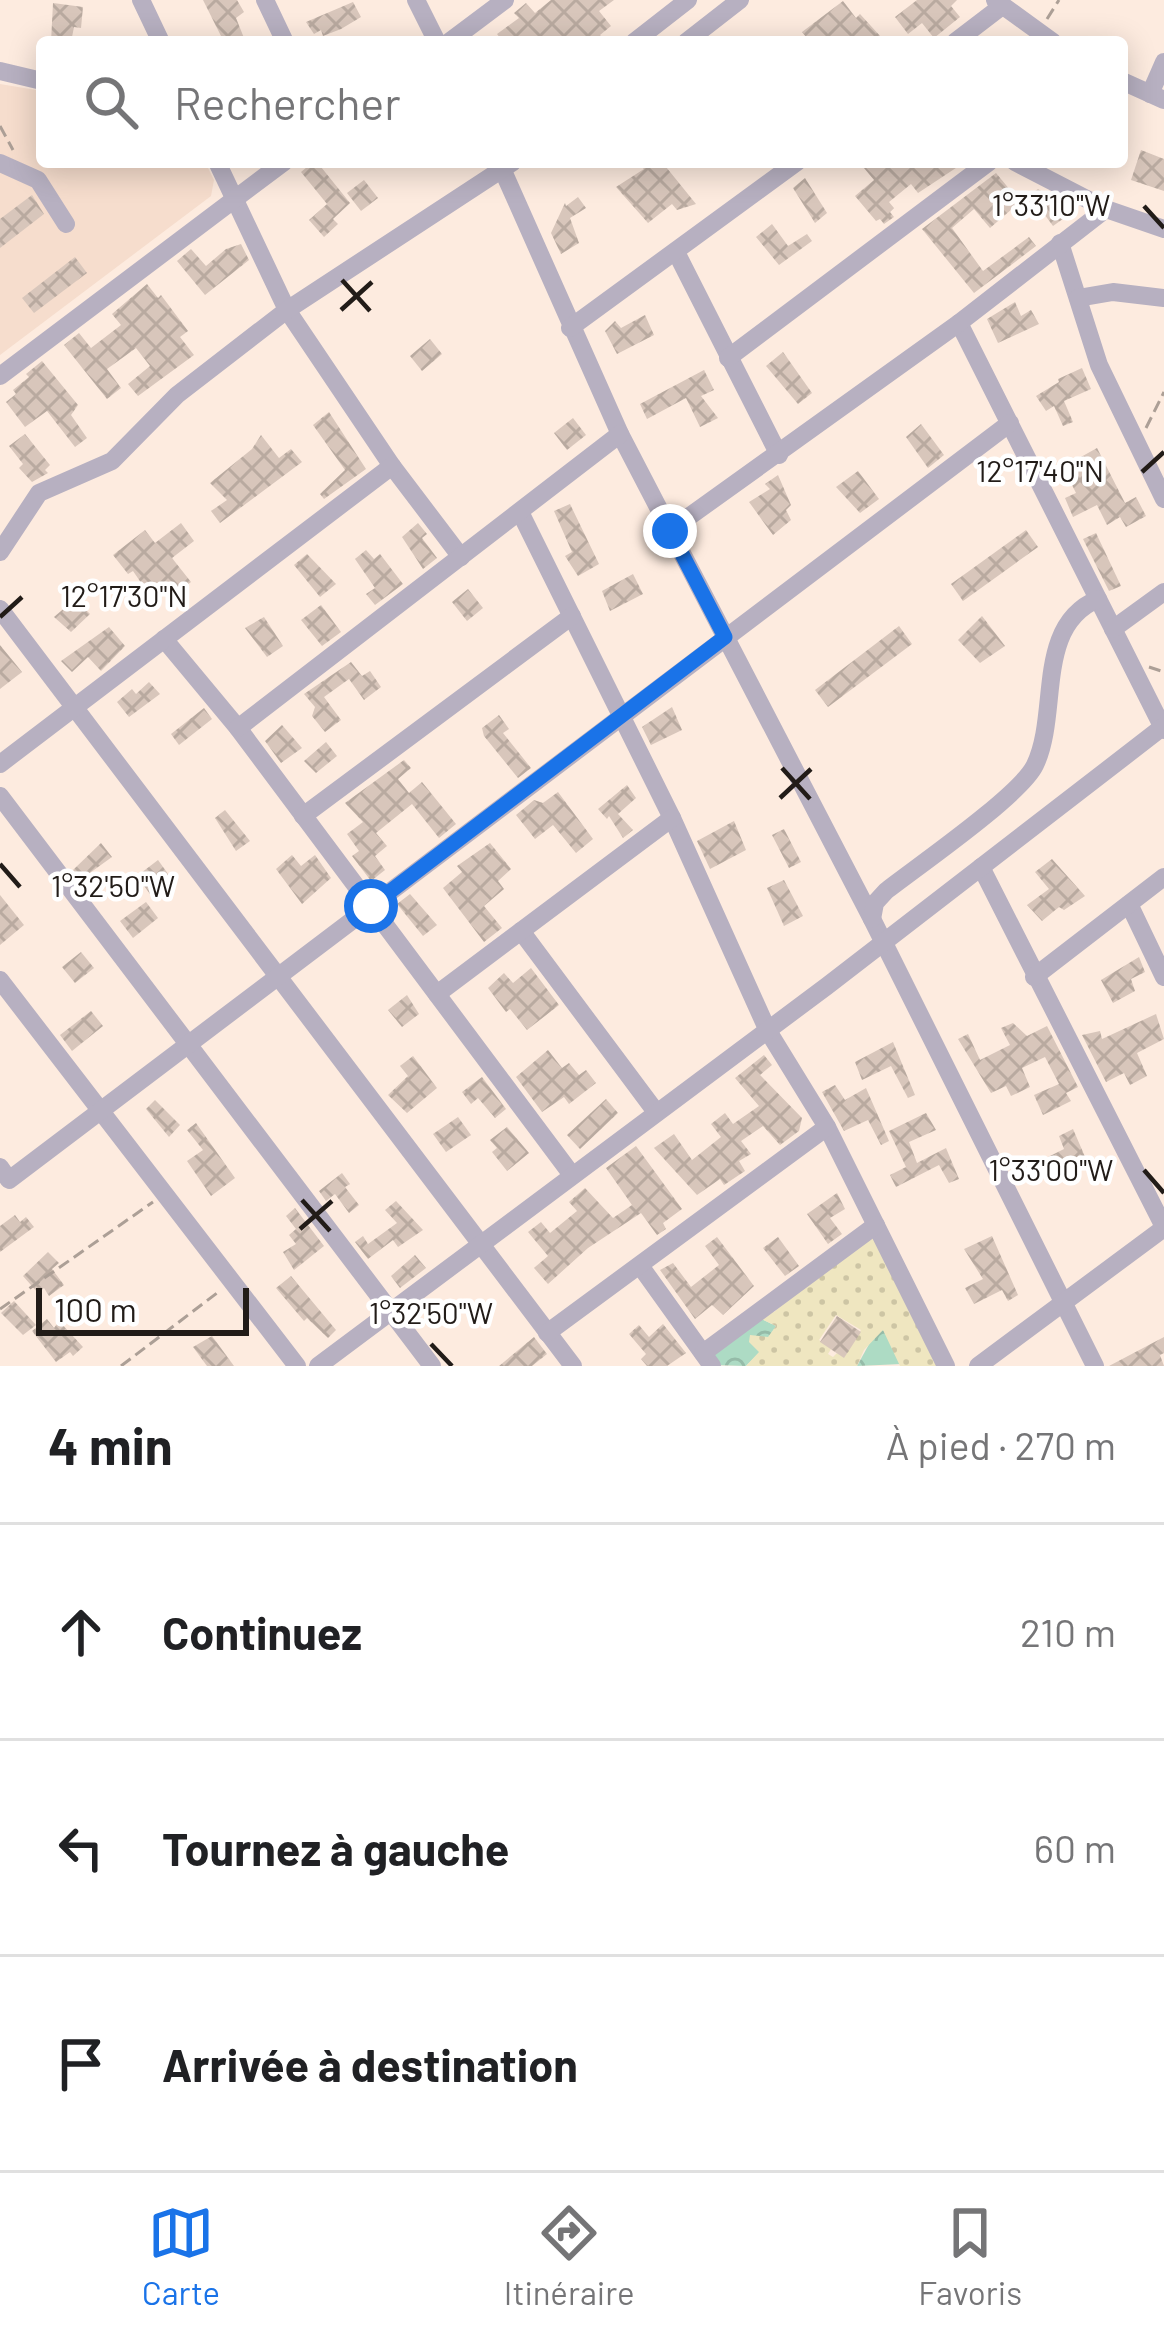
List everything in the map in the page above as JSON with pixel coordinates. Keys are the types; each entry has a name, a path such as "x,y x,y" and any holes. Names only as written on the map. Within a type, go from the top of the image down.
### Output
{"street":[{"path":"141,0 158,36"},
{"path":"265,0 282,36"},
{"path":"416,0 434,36"},
{"path":"457,36 506,0"},
{"path":"642,36 688,0"},
{"path":"694,36 740,0"},
{"path":"962,36 999,3 1044,36"},
{"path":"1128,84 1157,97 1164,62"},
{"path":"0,71 36,80"},
{"path":"0,163 38,180 66,224"},
{"path":"220,168 287,310 392,466 461,557"},
{"path":"0,376 276,168"},
{"path":"0,552 39,493 112,461 177,395 287,310 499,168"},
{"path":"507,168 570,328 620,434 884,941 1095,1366"},
{"path":"728,358 981,168"},
{"path":"1027,168 1106,209 1164,229"},
{"path":"570,328 676,252 772,170"},
{"path":"670,531 959,323 1106,209"},
{"path":"1060,243 1100,365 1163,492"},
{"path":"676,252 779,455"},
{"path":"1078,298 1113,292 1164,298"},
{"path":"318,1366 1164,728 959,323"},
{"path":"0,1167 9,1180 1010,423"},
{"path":"238,728 620,434"},
{"path":"0,764 392,466"},
{"path":"520,512 672,818 768,1031 826,1127 946,1366"},
{"path":"1113,629 1164,592"},
{"path":"872,919 874,903 886,891 1014,790 1034,768 1062,638 1072,614 1098,599"},
{"path":"0,609 573,1366"},
{"path":"303,816 572,616"},
{"path":"164,639 238,728 572,1175"},
{"path":"0,796 432,1366"},
{"path":"437,994 672,818"},
{"path":"978,1366 1164,1227 981,867"},
{"path":"1034,976 1164,877"},
{"path":"1130,904 1164,977"},
{"path":"521,931 656,1112"},
{"path":"0,980 296,1366"},
{"path":"547,1333 826,1127"},
{"path":"641,1267 708,1359 876,1225"}],"path":[{"path":"1045,36 1059,0"},
{"path":"0,126 27,172"},
{"path":"1139,446 1164,392"},
{"path":"0,1309 164,1194"},
{"path":"121,1366 232,1282"}],"shaded area":[{"path":"0,84 36,90 36,168 208,168 214,180 211,196 0,355"}],"green space":[{"path":"753,1315 776,1326 760,1352 746,1366 711,1365 703,1353"},
{"path":"883,1329 902,1364 857,1366 873,1337"}],"sand":[{"path":"876,1225 946,1366 900,1366 883,1330 864,1350 857,1366 746,1366 759,1352 749,1342 750,1335 768,1337 776,1326 753,1315 764,1308 774,1312","holes":["836,1315 861,1330 844,1357 828,1354 831,1349 819,1340"]}],"building":[{"path":"203,0 237,0 244,12 236,18 243,36 221,36"},
{"path":"551,0 614,0 599,11 611,26 601,36 497,34 519,18 514,13 526,3 535,13"},
{"path":"917,0 957,0 951,6 960,17 932,36 922,23 908,34 895,17"},
{"path":"843,1 880,36 805,36 802,32"},
{"path":"353,2 361,17 341,29 323,36 321,30 314,34 306,22"},
{"path":"53,3 83,7 81,28 74,27 72,36 51,36"},
{"path":"1141,150 1164,159 1164,191 1131,180"},
{"path":"322,168 350,203 333,219 338,224 324,237 309,220 327,204 301,172"},
{"path":"667,168 696,204 677,210 672,204 648,223 616,187 644,169"},
{"path":"864,168 956,168 918,193 911,184 889,202 894,217 884,224 855,196 874,180"},
{"path":"996,173 1020,202 990,228 974,209 952,228 983,271 1029,237 1036,246 974,293 922,229"},
{"path":"805,178 827,213 815,223 793,188"},
{"path":"364,180 378,198 361,211 347,193"},
{"path":"1038,189 1067,216 1053,226 1030,195"},
{"path":"32,195 44,214 0,248 0,219"},
{"path":"578,197 586,208 570,218 579,243 561,254 551,233 565,203"},
{"path":"772,224 788,246 807,234 812,241 779,265 756,237"},
{"path":"241,244 249,260 205,295 177,261 191,249 206,266 226,249"},
{"path":"75,257 87,273 34,313 22,298"},
{"path":"147,284 188,331 180,337 194,355 138,396 128,384 150,366 136,348 107,369 121,388 107,399 64,345 79,333 91,348 121,325 112,314"},
{"path":"1015,302 1021,316 1031,310 1039,324 998,343 987,319"},
{"path":"645,315 654,335 617,354 605,331 615,321 621,328"},
{"path":"430,339 442,354 422,371 410,356"},
{"path":"783,352 812,393 798,404 766,366"},
{"path":"42,361 78,405 71,415 87,438 75,447 47,411 25,427 6,402"},
{"path":"1082,368 1091,389 1064,401 1073,422 1063,426 1054,406 1046,411 1036,396"},
{"path":"704,370 714,390 701,396 718,418 700,427 686,398 647,419 640,404"},
{"path":"329,412 366,469 324,499 320,494 345,470 313,425"},
{"path":"573,418 586,435 567,450 554,433"},
{"path":"921,424 944,455 928,468 906,437"},
{"path":"25,434 50,465 45,470 48,473 32,482 9,446"},
{"path":"261,435 279,458 291,449 302,462 220,523 211,511 227,500 210,483 252,449"},
{"path":"1097,448 1125,503 1136,497 1146,516 1126,527 1120,517 1107,525 1097,505 1073,517 1065,498 1076,493 1063,467"},
{"path":"858,471 879,499 860,513 836,487"},
{"path":"778,475 791,505 786,510 791,520 773,535 749,502 770,489 765,484"},
{"path":"570,504 599,564 578,576 565,556 572,552 554,511"},
{"path":"181,523 194,541 172,558 191,582 174,595 164,582 148,593 133,571 128,574 113,555 145,530 155,543"},
{"path":"418,523 427,534 422,538 437,558 423,569 402,537"},
{"path":"1026,530 1038,547 963,601 951,584"},
{"path":"1096,533 1121,586 1109,591 1083,539"},
{"path":"366,550 374,559 380,554 403,584 375,605 366,594 375,588 355,559"},
{"path":"307,554 336,584 320,597 294,565"},
{"path":"633,574 643,594 610,611 602,591"},
{"path":"468,589 483,608 467,621 452,602"},
{"path":"75,599 90,614 71,632 54,617"},
{"path":"321,605 341,632 322,646 301,620"},
{"path":"982,616 1005,646 980,663 958,640"},
{"path":"264,617 283,646 267,657 245,628"},
{"path":"899,626 912,644 828,707 815,690"},
{"path":"109,627 125,646 101,671 88,657 72,672 61,661"},
{"path":"0,645 22,672 0,689"},
{"path":"351,662 362,676 370,671 381,687 364,700 349,679 324,697 341,720 325,732 312,716 315,707 304,694"},
{"path":"149,682 160,694 129,717 117,702"},
{"path":"672,707 682,730 651,745 642,727"},
{"path":"204,708 212,719 179,745 171,734"},
{"path":"499,715 509,729 503,733 531,768 518,778 484,736 482,728"},
{"path":"282,725 302,748 281,763 265,741"},
{"path":"326,742 337,756 316,773 304,761"},
{"path":"404,760 411,768 398,779 409,793 422,782 456,824 439,838 412,804 376,833 387,846 375,856 385,870 371,881 352,856 359,851 347,834 363,822 345,803"},
{"path":"627,785 636,798 618,814 633,830 623,838 609,816 607,819 598,809"},
{"path":"558,792 593,839 576,853 553,825 535,839 516,815 534,800 543,803"},
{"path":"225,810 250,841 236,851 215,818"},
{"path":"734,821 746,850 710,869 697,841"},
{"path":"784,829 801,862 789,868 772,835"},
{"path":"101,843 112,857 80,880 73,870"},
{"path":"490,843 511,869 498,881 504,889 484,906 502,928 484,942 443,888 462,872 457,866"},
{"path":"292,855 301,866 315,855 331,878 302,904 276,869"},
{"path":"1052,859 1085,896 1042,921 1027,905 1049,889 1035,872"},
{"path":"158,860 171,878 150,894 137,876"},
{"path":"784,880 803,916 784,926 767,888"},
{"path":"410,894 437,925 423,936 397,904"},
{"path":"0,895 24,925 0,945"},
{"path":"146,902 158,918 133,938 120,921"},
{"path":"81,952 94,968 75,983 62,967"},
{"path":"1139,957 1145,972 1131,979 1135,991 1113,1003 1101,980"},
{"path":"531,968 559,1005 527,1030 488,988 504,973 513,983"},
{"path":"407,995 419,1014 402,1027 388,1010"},
{"path":"91,1011 103,1026 72,1051 60,1035"},
{"path":"1156,1014 1164,1039 1137,1053 1147,1076 1130,1085 1124,1073 1106,1082 1082,1035 1100,1031 1102,1039"},
{"path":"1013,1023 1027,1036 1047,1026 1078,1087 1066,1093 1071,1101 1043,1115 1034,1095 1059,1084 1045,1057 1022,1068 1030,1087 1011,1096 1006,1086 991,1093 958,1039 968,1034 980,1060 1010,1045 1001,1028"},
{"path":"893,1042 915,1095 908,1098 891,1066 862,1080 855,1062"},
{"path":"548,1050 562,1068 569,1063 579,1075 586,1070 596,1083 569,1104 564,1097 542,1112 516,1077"},
{"path":"764,1055 772,1065 760,1075 802,1118 799,1131 780,1145 763,1126 741,1141 751,1154 739,1161 745,1171 724,1185 720,1179 697,1195 654,1148 674,1134 692,1160 721,1137 711,1124 725,1113 733,1124 759,1106 735,1078"},
{"path":"413,1056 437,1088 407,1113 388,1095 408,1076 400,1066"},
{"path":"482,1077 506,1109 495,1118 478,1098 471,1104 462,1092"},
{"path":"835,1085 845,1100 866,1088 889,1141 881,1145 868,1120 844,1131 822,1092"},
{"path":"606,1099 618,1113 580,1149 567,1135"},
{"path":"155,1100 180,1125 169,1137 146,1109"},
{"path":"926,1113 936,1130 909,1142 917,1163 946,1148 959,1179 949,1183 939,1165 896,1187 890,1175 906,1167 889,1131"},
{"path":"458,1117 471,1135 446,1152 433,1134"},
{"path":"196,1123 235,1178 211,1196 187,1161 203,1150 187,1130"},
{"path":"507,1127 529,1153 507,1171 492,1152 497,1148 490,1140"},
{"path":"1073,1129 1086,1159 1055,1175 1046,1158 1064,1149 1059,1136"},
{"path":"636,1146 682,1209 663,1223 666,1229 657,1235 641,1213 588,1248 548,1284 534,1268 548,1256 528,1232 541,1222 550,1233 577,1211 569,1202 585,1188 613,1218 632,1205 606,1168"},
{"path":"342,1173 350,1184 345,1187 359,1205 349,1213 335,1194 326,1201 319,1191"},
{"path":"837,1193 845,1209 830,1218 842,1234 828,1244 807,1214"},
{"path":"396,1201 423,1230 398,1247 393,1240 368,1259 355,1242 363,1236 368,1244 397,1223 385,1210"},
{"path":"295,1208 324,1246 294,1270 283,1252 296,1244 289,1235 296,1229 286,1216"},
{"path":"15,1215 20,1222 26,1217 34,1227 0,1252 0,1226"},
{"path":"992,1236 1018,1295 1008,1301 1002,1290 974,1304 965,1288 983,1279 964,1249"},
{"path":"717,1237 754,1286 723,1315 712,1305 695,1319 660,1270 673,1263 691,1287 719,1265 705,1246"},
{"path":"778,1237 799,1266 785,1276 763,1248"},
{"path":"48,1252 59,1263 52,1269 64,1285 49,1296 44,1288 38,1293 23,1276"},
{"path":"415,1255 426,1268 400,1288 391,1276"},
{"path":"291,1276 336,1330 328,1338 307,1318 304,1321 276,1288"},
{"path":"14,1301 36,1325 23,1335 1,1313"},
{"path":"837,1316 861,1332 844,1358 820,1342"},
{"path":"47,1319 54,1328 59,1321 83,1347 56,1362 32,1331"},
{"path":"663,1324 686,1353 667,1366 647,1366 641,1359 646,1354 629,1334 639,1325 649,1337"},
{"path":"212,1336 234,1366 207,1366 193,1347"},
{"path":"534,1337 547,1354 532,1366 499,1366"},
{"path":"1164,1337 1160,1355 1164,1366 1109,1366"}],"route":[{"path":"371,906 725,637 670,531"}]}
